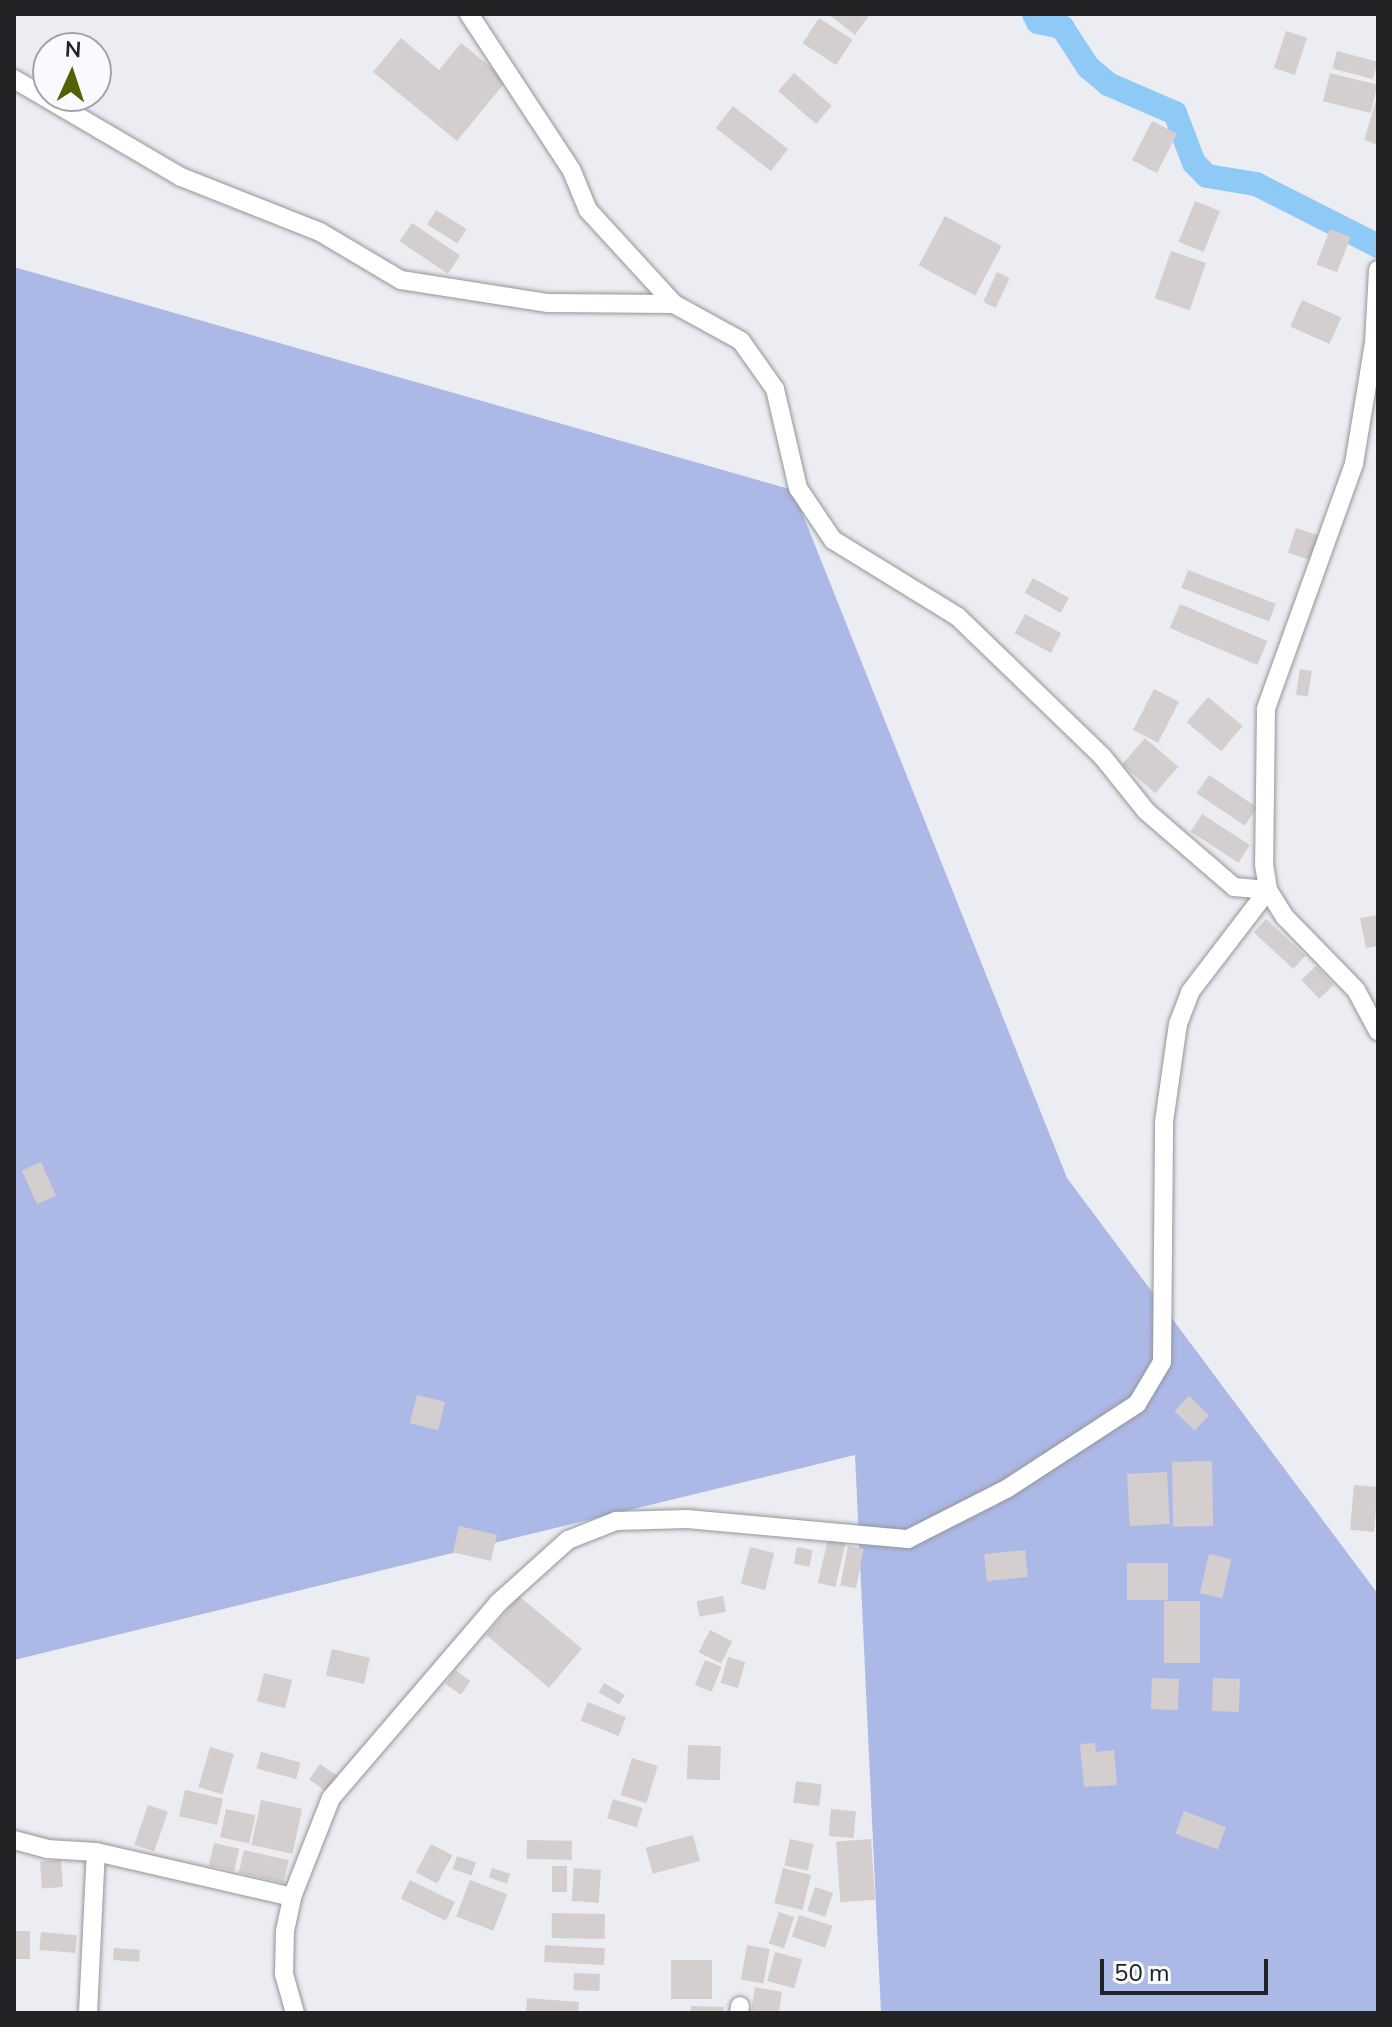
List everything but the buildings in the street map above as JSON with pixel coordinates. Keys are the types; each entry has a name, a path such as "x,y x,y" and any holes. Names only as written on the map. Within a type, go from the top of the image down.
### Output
{"street":[{"path":"469,14 571,169 588,210 674,304 741,341 775,389 798,488 833,540 958,617 1102,756 1146,811 1234,887 1268,890"},
{"path":"14,79 181,177 320,232 401,280 548,303 674,304"},
{"path":"1378,271 1374,343 1354,464 1266,709 1264,864 1268,890 1285,917 1356,990 1378,1031"},
{"path":"295,2013 284,1974 292,1897 331,1798 498,1603 568,1540 616,1521 687,1519 908,1539 1008,1488 1137,1404 1162,1362 1164,1122 1178,1024 1190,992 1268,890"},
{"path":"14,1840 47,1849 96,1852 292,1897"},
{"path":"88,2013 96,1852"}],"shaded area":[{"path":"14,267 793,490 1067,1178 1378,1594 1378,2013 881,2013 855,1455 14,1660"}],"waterway":[{"path":"1034,14 1038,22 1062,27 1088,67 1108,84 1175,113 1194,163 1207,176 1256,184 1378,246"}]}
